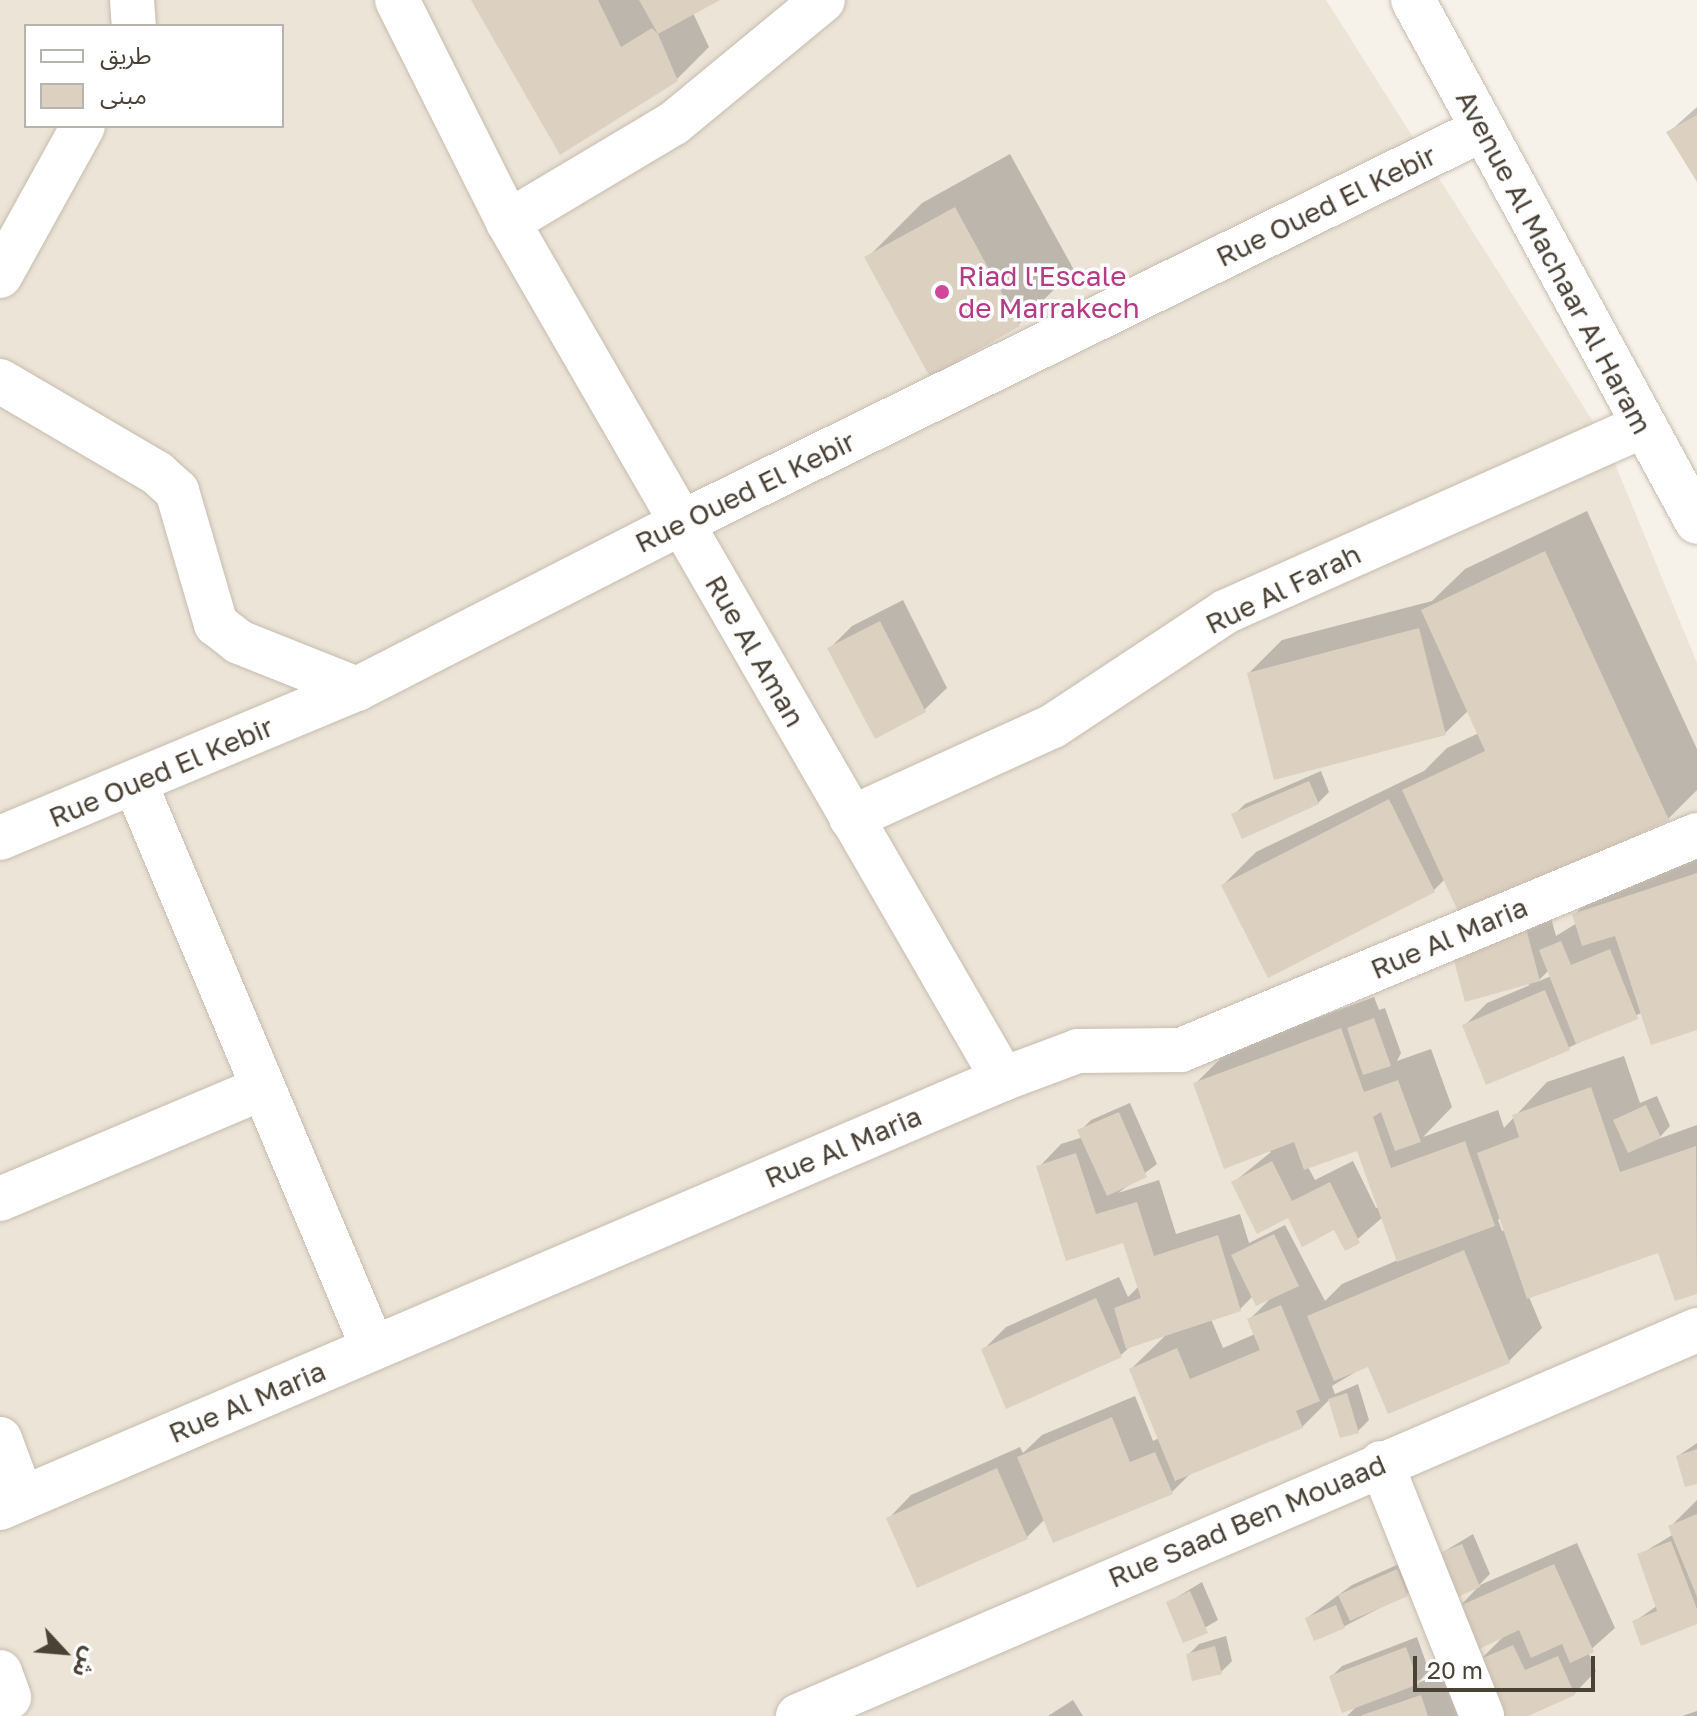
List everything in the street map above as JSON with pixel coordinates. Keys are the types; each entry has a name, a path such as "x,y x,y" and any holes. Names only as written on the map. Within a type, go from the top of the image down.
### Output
{"street":[{"path":"132,0 134,24"},
{"name":"Rue Al Aman","path":"397,0 508,222 1003,1079"},
{"path":"508,222 674,123 823,0"},
{"name":"Avenue Al Machaar Al Haram","path":"1413,0 1642,426 1697,522"},
{"path":"0,276 82,128"},
{"name":"Rue Oued El Kebir","path":"0,838 357,689 681,523 1483,129"},
{"path":"0,381 157,473 177,491 189,520 216,624 239,642 357,689"},
{"name":"Rue Al Farah","path":"851,818 1053,726 1225,612 1642,426"},
{"path":"135,783 373,1348"},
{"name":"Rue Al Maria","path":"11,1503 1003,1079 1078,1051 1181,1050 1697,835"},
{"path":"0,1199 263,1088"},
{"name":"Rue Saad Ben Mouaad","path":"798,1716 864,1703 1381,1463 1697,1330"},
{"path":"0,1439 11,1503"},
{"path":"1381,1463 1482,1716"}],"shaded area":[{"path":"0,0 1326,0 1606,442 1697,663 1697,1716 0,1716"}],"building":[{"path":"471,0 598,0 621,47 652,28 658,34 678,81 560,155"},
{"path":"639,0 720,0 658,34"},
{"path":"1697,115 1697,182 1666,132"},
{"name":"Riad l'Escale de Marrakech","path":"955,207 1020,326 930,377 864,257"},
{"path":"1545,551 1669,820 1461,918 1402,790 1485,751 1421,610"},
{"path":"880,621 926,712 875,739 827,648"},
{"path":"1419,628 1446,735 1274,780 1247,673"},
{"path":"1309,781 1319,804 1242,839 1231,814"},
{"path":"1389,799 1435,892 1268,978 1221,885"},
{"path":"1697,873 1697,1030 1651,1045 1615,936 1582,946 1572,914"},
{"path":"1526,928 1540,981 1465,1002 1451,949"},
{"path":"1561,941 1571,965 1610,949 1638,1019 1576,1044 1539,950"},
{"path":"1545,990 1570,1050 1486,1085 1462,1025"},
{"path":"1374,1018 1391,1066 1363,1075 1347,1028"},
{"path":"1341,1028 1364,1092 1398,1080 1421,1142 1395,1151 1381,1112 1373,1117 1391,1168 1465,1141 1495,1226 1397,1262 1357,1151 1304,1170 1294,1142 1224,1169 1193,1083"},
{"path":"1591,1087 1620,1172 1696,1146 1697,1294 1675,1301 1658,1253 1527,1299 1477,1153 1519,1137 1512,1115"},
{"path":"1646,1105 1661,1138 1628,1153 1613,1120"},
{"path":"1119,1112 1147,1177 1107,1196 1077,1130"},
{"path":"1076,1153 1096,1214 1137,1202 1154,1256 1218,1235 1241,1311 1126,1349 1114,1308 1141,1298 1123,1243 1066,1261 1036,1166"},
{"path":"1272,1161 1292,1201 1330,1182 1360,1243 1345,1251 1334,1230 1302,1247 1288,1218 1257,1234 1231,1182"},
{"path":"1274,1234 1299,1286 1256,1306 1231,1255"},
{"path":"1464,1250 1510,1363 1388,1414 1368,1367 1334,1381 1307,1316"},
{"path":"1096,1298 1122,1357 1006,1409 981,1349"},
{"path":"1281,1305 1320,1401 1296,1411 1303,1428 1175,1481 1129,1369 1177,1348 1190,1379 1260,1350 1247,1319"},
{"path":"1347,1393 1359,1433 1340,1438 1328,1399"},
{"path":"1112,1417 1130,1462 1155,1452 1173,1494 1053,1543 1017,1457"},
{"path":"1697,1449 1697,1484 1685,1487 1676,1456"},
{"path":"997,1468 1028,1539 917,1588 886,1518"},
{"path":"1697,1514 1697,1597 1668,1526"},
{"path":"1671,1541 1697,1609 1697,1624 1641,1646 1632,1621 1657,1611 1637,1554"},
{"path":"1462,1544 1480,1587 1451,1600 1432,1556"},
{"path":"1554,1564 1594,1652 1570,1663 1562,1644 1531,1658 1519,1630 1475,1651 1455,1608"},
{"path":"1397,1569 1408,1596 1350,1621 1338,1595"},
{"path":"1190,1591 1208,1633 1183,1643 1166,1602"},
{"path":"1336,1605 1345,1628 1314,1641 1305,1618"},
{"path":"1513,1645 1525,1670 1558,1656 1575,1695 1528,1716 1500,1716 1476,1661"},
{"path":"1215,1646 1222,1674 1192,1681 1186,1654"},
{"path":"1406,1647 1419,1684 1342,1713 1329,1676"},
{"path":"1421,1695 1428,1716 1362,1716 1362,1715"}],"place":[{"name":"Riad l'Escale de Marrakech","path":"942,292"}]}
